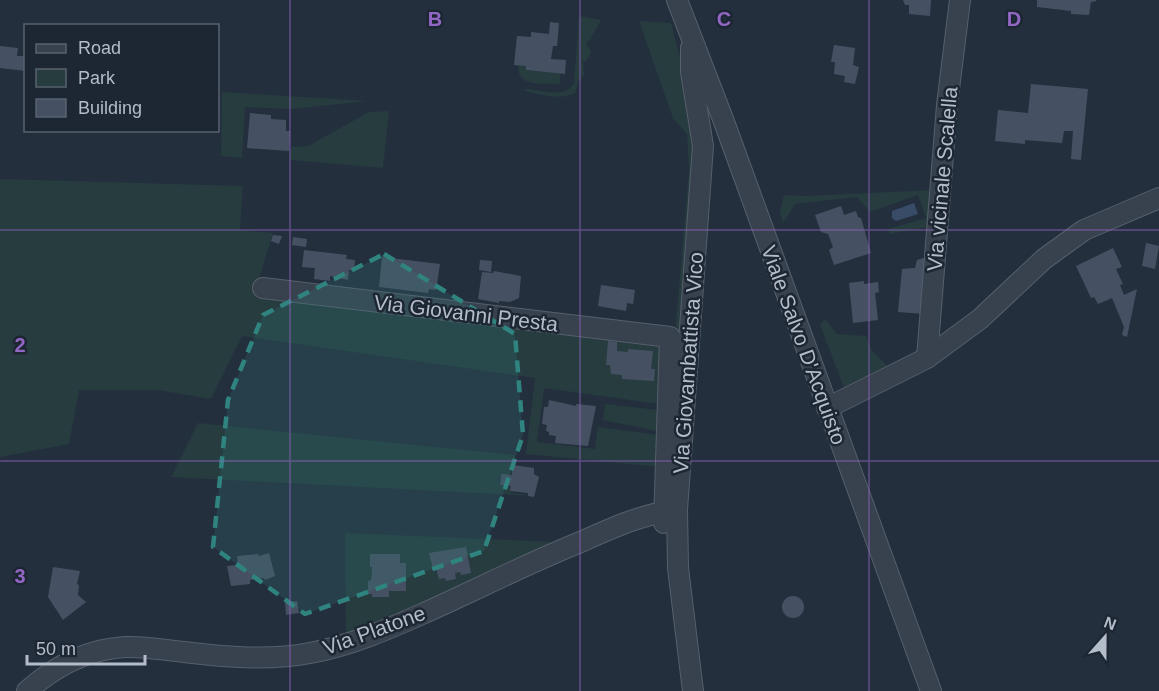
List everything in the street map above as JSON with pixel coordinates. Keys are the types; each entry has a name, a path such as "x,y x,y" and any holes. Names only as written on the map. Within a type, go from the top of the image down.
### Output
{"street":[{"name":"Viale Salvo D'Acquisto","path":"676,0 723,119 931,691"},
{"name":"Via vicinale Scalella","path":"927,358 947,105 960,0"},
{"name":"Via Giovambattista Vico","path":"691,36 691,72 703,146 670,511 693,691"},
{"path":"703,146 708,130 723,119"},
{"path":"827,408 927,358 980,319 1044,259 1084,230 1159,198"},
{"name":"Via Giovanni Presta","path":"263,288 670,337 670,511"},
{"name":"Via Platone","path":"27,691 52,671 86,655 112,648 139,647 231,657 282,657 311,653 351,643 392,627 610,529 670,511"}],"highlighted area":[{"path":"384,254 515,334 523,435 484,551 305,614 213,547 228,400 263,315"}],"green space":[{"path":"579,16 601,20 586,43 591,52 587,60 583,62 584,75 575,93 556,97 524,91 526,89 559,92 570,88 574,83"},
{"path":"639,21 671,23 684,72 693,136 681,353 674,347 689,170 687,134 673,118"},
{"path":"518,65 526,66 526,70 560,73 560,84 539,84 526,81 519,72"},
{"path":"222,92 368,101 292,109 245,107 242,158 221,156"},
{"path":"389,111 383,168 290,160 291,147 308,146 369,112"},
{"path":"0,179 243,186 240,230 273,233 254,295 663,346 659,404 544,388 537,442 595,449 598,427 658,435 661,467 526,454 535,378 242,336 211,399 158,390 79,390 69,444 0,457"},
{"path":"934,190 933,226 890,234 888,229 926,218 918,195 870,212 857,197 795,204 783,223 780,211 784,195"},
{"path":"825,319 837,334 866,336 872,351 891,369 845,390 820,325"},
{"path":"605,404 658,410 658,431 603,420"},
{"path":"198,423 515,455 513,476 500,475 499,485 511,487 511,493 536,496 171,477"},
{"path":"345,533 555,542 485,576 346,637"}],"water":[{"path":"914,203 918,214 896,221 892,218 892,211"}],"building":[{"path":"903,0 931,0 930,16 909,14 909,5 905,5"},
{"path":"1037,0 1096,1 1091,2 1089,15 1037,7"},
{"path":"550,22 559,23 557,46 553,46 551,59 566,60 565,74 526,70 526,66 514,65 517,36 531,37 531,32 549,34"},
{"path":"834,45 855,48 853,65 859,67 855,84 844,82 845,76 834,74 835,62 831,62"},
{"path":"0,46 18,48 17,56 24,56 24,71 0,68"},
{"path":"1031,84 1088,89 1081,160 1071,159 1073,131 1064,131 1062,143 1025,140 1025,144 995,141 998,110 1028,113"},
{"path":"250,113 271,115 271,119 286,120 286,131 290,131 289,151 247,148"},
{"path":"841,206 844,215 856,211 858,217 861,218 871,253 834,265 829,250 833,247 828,234 821,232 815,215"},
{"path":"273,235 282,236 279,244 271,241"},
{"path":"293,237 307,239 306,247 292,245"},
{"path":"1146,243 1159,246 1155,269 1142,266"},
{"path":"1113,248 1122,267 1116,269 1123,284 1120,285 1124,295 1137,289 1127,337 1122,335 1124,327 1112,298 1098,304 1094,297 1091,298 1076,266"},
{"path":"304,250 347,255 346,259 355,260 354,271 349,270 348,280 330,276 330,281 314,279 315,268 302,267"},
{"path":"930,256 925,314 898,312 902,269 915,268 917,260"},
{"path":"382,257 440,264 436,290 429,289 428,293 379,287"},
{"path":"480,260 492,261 491,272 479,270"},
{"path":"494,271 521,276 519,298 510,302 499,301 499,303 478,299 482,272 493,273"},
{"path":"864,281 864,284 878,282 879,292 875,293 878,320 853,323 849,283"},
{"path":"601,285 635,290 633,304 627,303 626,311 598,306"},
{"path":"608,341 617,342 617,351 628,352 628,349 653,351 651,369 655,369 654,381 622,379 622,375 611,374 610,365 606,365"},
{"path":"549,400 576,406 576,404 596,406 588,446 555,443 556,436 549,435 546,431 547,425 542,424 544,407 548,407"},
{"path":"513,465 534,468 534,474 539,477 534,497 528,496 528,493 510,491 511,486 500,485 501,474 512,475"},
{"path":"466,547 471,573 461,575 460,572 455,573 456,579 446,581 445,578 439,579 436,568 433,569 429,553"},
{"path":"269,553 275,576 265,580 264,578 250,580 250,584 231,586 227,566 238,565 237,556 258,554 259,556"},
{"path":"370,554 400,554 400,563 406,563 406,591 389,591 389,597 372,597 372,594 368,594 368,581 371,580 372,572"},
{"path":"53,567 80,571 77,584 79,585 78,595 86,602 63,620 48,597"},
{"path":"793,596 801,599 804,607 801,615 793,618 785,615 782,607 785,599"},
{"path":"297,601 299,613 286,615 285,602"}]}
